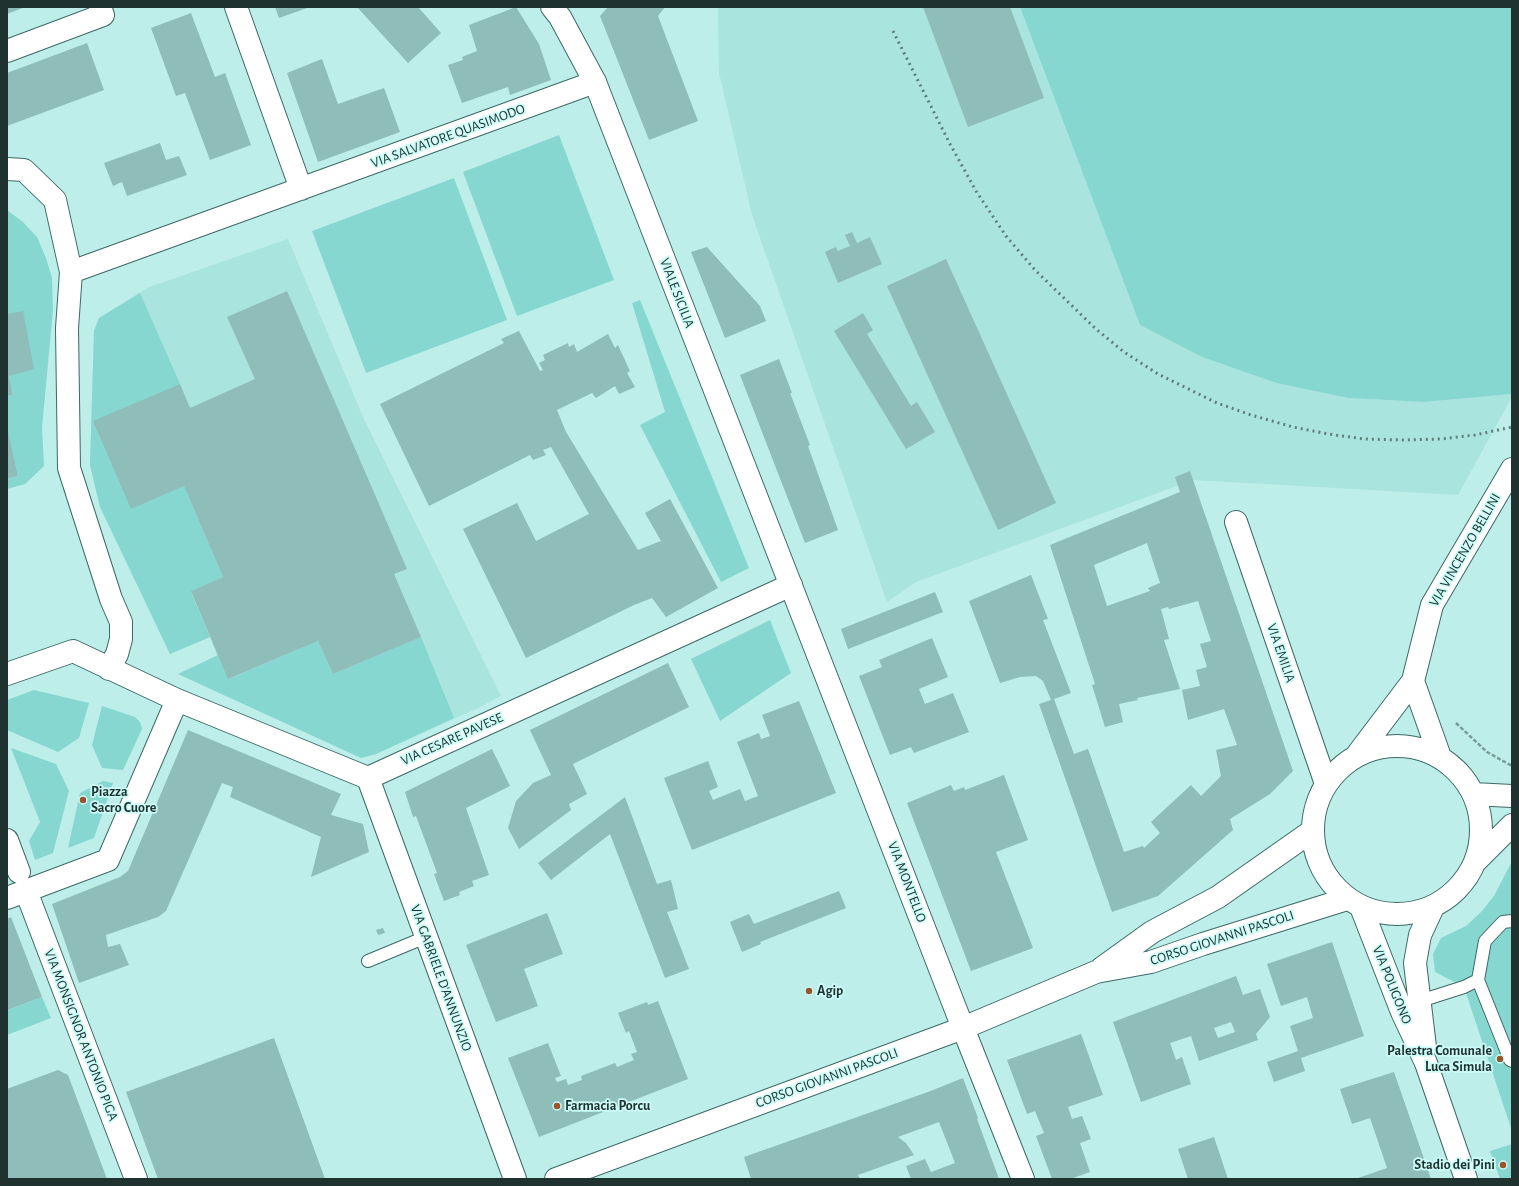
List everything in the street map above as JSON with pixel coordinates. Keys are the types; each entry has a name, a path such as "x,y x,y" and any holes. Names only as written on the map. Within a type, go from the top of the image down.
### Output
{"street":[{"path":"7,51 103,15 100,7"},
{"path":"236,7 301,189"},
{"name":"VIALE SICILIA","path":"552,7 560,17 596,82 791,585"},
{"name":"VIA SALVATORE QUASIMODO","path":"71,272 596,82"},
{"path":"7,169 24,170 55,200 71,272 67,328 69,468 112,600 121,622 121,639 117,654 109,669"},
{"name":"VIA VINCENZO BELLINI","path":"1357,755 1412,681 1432,605 1512,469"},
{"name":"VIA EMILIA","path":"1236,522 1326,784"},
{"name":"VIA CESARE PAVESE","path":"368,778 791,585"},
{"name":"VIA MONTELLO","path":"791,585 1023,1179"},
{"path":"7,674 73,651 177,700 368,778"},
{"path":"1412,681 1440,757"},
{"path":"7,840 18,887 108,860 177,700"},
{"path":"1385,746 1413,747 1440,757 1459,773 1473,794 1480,816 1481,839 1476,861 1466,880 1451,895 1433,907 1410,914 1385,914 1354,903 1328,880 1316,857 1312,831 1315,806 1334,772 1357,755 1385,746"},
{"name":"VIA GABRIELE D'ANNUNZIO","path":"368,778 515,1179"},
{"path":"1473,794 1512,796"},
{"path":"1476,861 1512,825"},
{"name":"CORSO GIOVANNI PASCOLI","path":"1096,972 1152,932 1218,897 1312,831"},
{"name":"VIA MONSIGNOR ANTONIO PIGA","path":"18,887 136,1179"},
{"name":"CORSO GIOVANNI PASCOLI","path":"556,1179 963,1028 1096,972 1151,962 1203,944 1354,903"},
{"name":"VIA POLIGONO","path":"1354,903 1426,1063 1466,1179"},
{"name":"VIA POLIGONO","path":"1426,1063 1415,963 1420,935 1433,907"}],"lane":[{"path":"1512,921 1504,922 1485,941 1478,980 1510,1060 1512,1061"},
{"path":"368,961 426,937"},
{"path":"1420,1001 1464,987 1478,980"}],"path":[{"path":"1453,720 1487,752 1512,766"}],"shaded area":[{"path":"718,7 1020,7 1140,325 1202,357 1276,383 1348,398 1424,402 1512,394 1512,397 1458,495 1193,480 916,582 887,602 752,215 719,73"},
{"path":"1020,7 1512,7 1512,394 1424,402 1348,398 1276,383 1202,357 1140,325"},
{"path":"559,135 614,280 517,316 463,172"},
{"path":"454,178 507,320 366,373 312,231"},
{"path":"7,210 23,222 37,237 46,258 52,278 53,310 42,428 44,466 25,484 7,489 7,479 18,476 7,429 7,396 13,395 9,376 7,314"},
{"path":"288,239 364,419 501,696 478,708 376,754 361,758 178,674 217,656 210,637 170,654 100,507 90,465 94,331 99,318 149,287"},
{"path":"140,293 180,384 184,486 223,577 191,592 210,637 170,654 100,507 90,465 94,331 99,318"},
{"path":"640,300 749,568 721,582 640,425 665,412 632,303"},
{"path":"770,620 791,673 720,721 691,659"},
{"path":"421,637 454,718 376,754 361,758 178,674 218,655 229,679 318,641 333,674"},
{"path":"34,690 89,703 79,738 58,752 7,730 7,700"},
{"path":"102,706 135,717 140,722 142,729 123,770 102,768 92,745"},
{"path":"11,748 56,764 69,791 53,853 35,860 29,841 40,822"},
{"path":"103,781 113,783 94,838 68,848 80,793"},
{"name":"Palestra Comunale Luca Simula","path":"1512,861 1512,1131 1464,987 1435,972 1433,954 1441,938 1466,926 1481,912 1494,896"},
{"path":"42,997 51,1018 7,1035 7,1010"},
{"name":"Stadio dei Pini","path":"1512,1144 1512,1179 1500,1179 1490,1151"}],"building":[{"path":"7,7 25,7 7,14"},
{"path":"275,7 310,7 279,18"},
{"path":"357,7 418,7 441,33 408,63"},
{"path":"516,7 539,44 551,80 510,95 508,87 462,103 448,65 463,60 462,57 477,51 469,25"},
{"path":"608,7 665,7 658,16 698,121 649,140 600,16"},
{"path":"923,7 1010,7 1044,98 968,127"},
{"path":"191,13 215,77 225,73 251,145 210,160 185,93 176,96 151,28"},
{"path":"87,43 104,90 7,126 7,73"},
{"path":"322,59 338,104 384,88 400,132 318,162 287,73"},
{"path":"160,143 166,160 179,156 187,175 127,196 122,182 113,186 104,163"},
{"path":"852,232 857,243 870,237 882,264 838,283 825,252 836,247 838,251 850,246 845,235"},
{"path":"707,247 760,306 766,321 725,338 691,252"},
{"path":"946,259 1056,503 998,530 887,286"},
{"path":"287,291 407,569 394,574 421,637 333,674 318,641 228,679 191,591 223,577 184,486 131,509 93,421 180,384 190,408 255,379 227,317"},
{"path":"23,311 34,369 9,376 13,395 7,396 7,314"},
{"path":"863,313 873,330 867,334 911,406 917,402 935,432 906,449 834,331"},
{"path":"519,331 540,371 543,370 539,363 545,360 543,355 568,343 569,347 574,344 577,352 608,334 615,348 618,345 630,371 627,373 635,387 619,394 615,386 596,398 592,393 557,410 566,432 638,550 661,541 645,513 670,499 718,588 666,617 652,598 634,605 526,658 463,529 517,503 536,541 589,514 551,447 543,450 546,455 533,460 530,455 429,506 380,404 504,343 501,339"},
{"path":"779,359 810,445 808,446 838,530 805,543 740,375"},
{"path":"8,431 18,476 7,479 7,432"},
{"path":"1190,471 1293,771 1270,794 1230,819 1233,830 1158,896 1112,912 1039,704 1051,700 1043,681 1036,676 1020,677 1000,683 969,601 1031,575 1048,619 1043,620 1071,693 1054,699 1074,754 1088,749 1124,852 1143,846 1144,848 1160,833 1151,822 1191,785 1201,796 1221,776 1216,750 1237,745 1224,709 1188,720 1182,690 1200,686 1196,670 1207,667 1200,644 1211,641 1198,601 1169,609 1168,607 1161,609 1169,639 1164,640 1180,689 1137,698 1138,700 1119,704 1123,722 1105,727 1092,685 1095,684 1050,545 1180,492 1175,477","holes":["1147,543 1160,583 1148,588 1150,591 1107,606 1094,565"]},
{"path":"935,592 943,612 848,649 841,629"},
{"path":"932,638 948,677 919,689 925,704 953,693 969,732 914,753 911,747 890,755 859,676 882,667 879,660"},
{"path":"668,663 689,707 573,764 587,794 569,804 571,810 519,849 508,828 516,801 533,783 551,775 530,730"},
{"path":"799,701 836,793 692,850 664,778 708,761 718,787 709,791 713,800 740,789 745,801 758,796 737,742 759,733 761,739 770,736 762,715"},
{"path":"188,730 341,794 331,815 363,824 369,852 311,877 321,837 230,797 233,787 222,783 166,911 158,917 106,935 108,947 120,944 129,965 79,983 52,904 120,877 128,871"},
{"path":"492,749 510,786 466,808 489,875 472,881 474,886 459,892 460,895 444,901 434,874 437,873 416,816 413,817 405,792"},
{"path":"1004,775 1028,840 996,852 1033,948 971,971 907,803 951,785 954,791 964,787 965,790"},
{"path":"625,797 657,884 671,880 678,909 667,912 689,969 665,978 610,834 551,880 538,863"},
{"path":"839,891 846,908 760,942 761,944 742,952 730,922 749,914 754,924"},
{"path":"547,913 563,954 524,969 538,1006 496,1022 466,945"},
{"path":"11,917 42,997 7,1010 7,919"},
{"path":"383,928 385,933 378,935 376,930"},
{"path":"1332,942 1364,1036 1301,1058 1305,1071 1274,1082 1267,1062 1298,1051 1290,1026 1313,1018 1307,997 1281,1006 1267,964"},
{"path":"1236,976 1243,995 1260,989 1270,1017 1256,1034 1258,1040 1199,1061 1191,1036 1170,1043 1176,1060 1182,1057 1191,1084 1141,1102 1113,1022","holes":["1231,1022 1235,1032 1218,1038 1214,1028"]},
{"path":"658,1001 688,1079 539,1137 508,1058 548,1043 561,1076 555,1078 557,1082 566,1079 568,1085 582,1080 581,1076 615,1063 617,1067 634,1060 631,1054 637,1052 629,1031 626,1033 618,1013 647,1002 648,1005"},
{"path":"1081,1034 1103,1095 1068,1107 1072,1119 1082,1116 1091,1139 1080,1143 1090,1172 1070,1179 1052,1179 1036,1136 1044,1133 1035,1111 1027,1114 1007,1060"},
{"path":"274,1038 325,1179 158,1179 126,1092"},
{"path":"58,1070 68,1075 107,1179 7,1179 7,1089"},
{"path":"1394,1072 1431,1179 1355,1179 1387,1168 1370,1118 1352,1124 1340,1089"},
{"path":"963,1078 999,1179 911,1179 906,1166 925,1159 931,1172 955,1163 939,1122 898,1137 906,1143 914,1155 858,1175 860,1179 751,1179 744,1157 928,1092"},
{"path":"1214,1137 1228,1179 1188,1179 1178,1149"}],"railway":[{"path":"893,31 950,144 976,191 1006,236 1035,270 1096,329 1124,352 1158,374 1217,403 1251,415 1293,427 1328,434 1364,439 1441,439 1475,435 1512,427"}],"place":[{"name":"Piazza Sacro Cuore","path":"83,800"},
{"name":"Agip","path":"809,991"},
{"name":"Palestra Comunale Luca Simula","path":"1500,1059"},
{"name":"Farmacia Porcu","path":"557,1106"},
{"name":"Stadio dei Pini","path":"1503,1165"}]}
